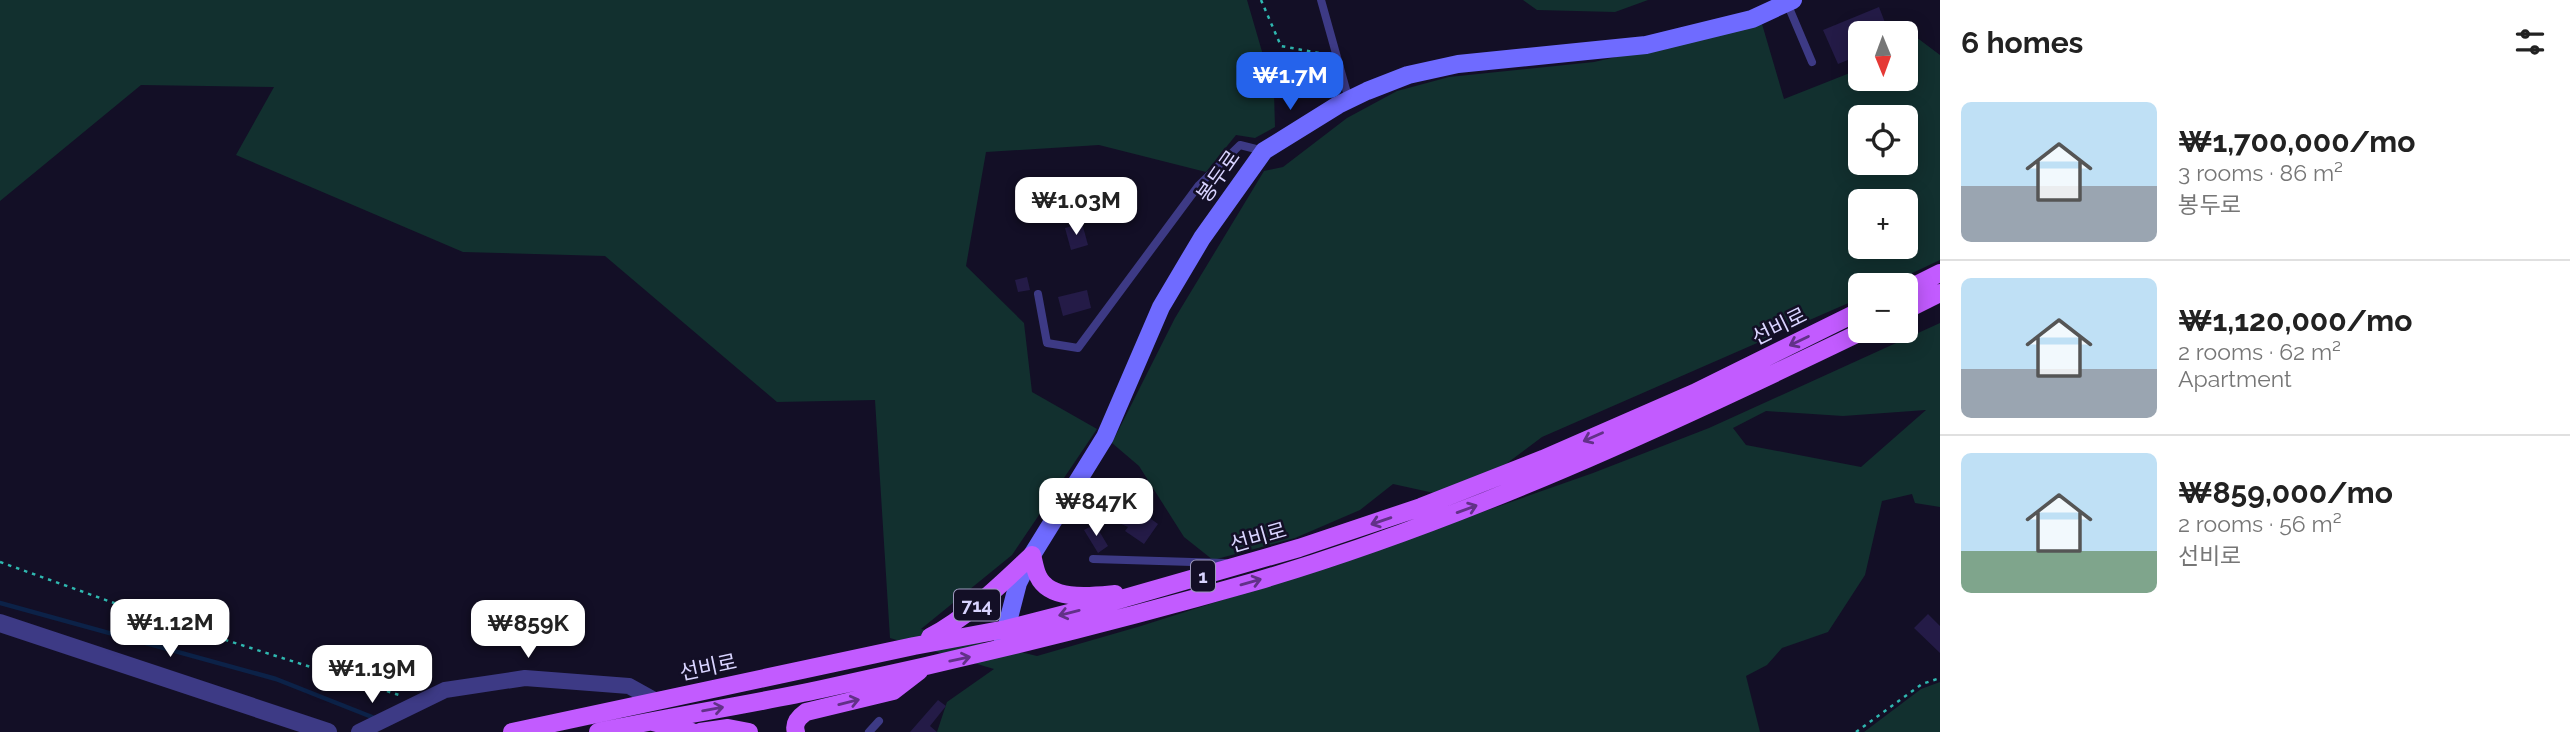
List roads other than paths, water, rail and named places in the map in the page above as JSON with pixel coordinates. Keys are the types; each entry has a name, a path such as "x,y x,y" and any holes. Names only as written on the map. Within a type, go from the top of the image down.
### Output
{"main road":[{"name":"봉두로","path":"1000,650 1018,583 1032,555 1105,438 1161,307 1202,238 1264,150 1349,100 1408,75 1458,64 1646,45 1752,19 1790,1"},
{"path":"1918,283 1940,273"},
{"path":"1918,304 1940,293"},
{"name":"선비로","path":"512,732 914,646 1006,629 1299,548 1421,507 1543,459 1694,393 1848,317"},
{"name":"선비로","path":"598,732 819,690 1000,650 1258,580 1473,507 1615,448 1848,338"},
{"path":"1032,555 1039,579 1049,588 1066,595 1151,591"},
{"name":"714","path":"914,646 949,627 975,607 1032,555"},
{"path":"796,732 798,718 806,712 893,691 927,666"},
{"path":"650,721 692,732"},
{"path":"700,732 728,728 749,732"}],"street":[{"path":"0,623 328,732"},
{"path":"359,732 400,702 446,690 525,678 629,686 656,701"}],"lane":[{"path":"1321,0 1349,100"},
{"path":"1790,1 1812,62"},
{"path":"1038,293 1047,343 1078,348 1199,185 1240,145 1264,150"},
{"path":"1093,559 1246,564"},
{"path":"869,732 879,721"}],"waterway":[{"path":"0,603 276,679 377,719"}]}
